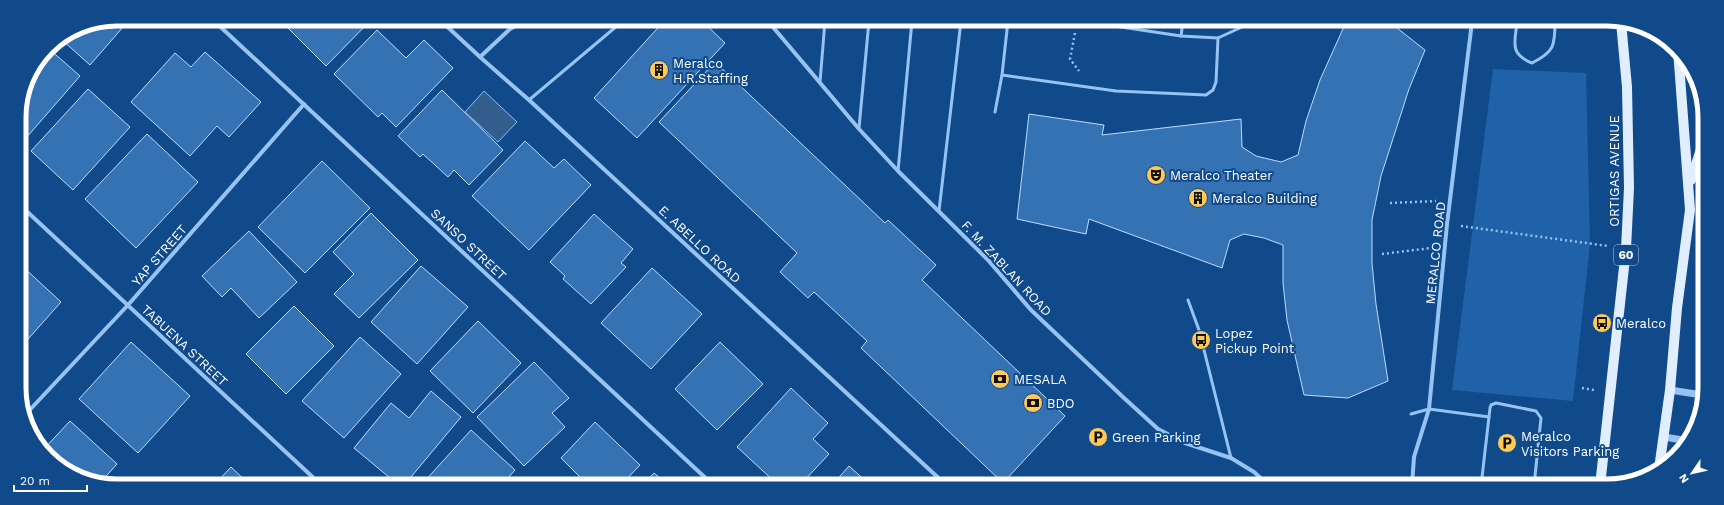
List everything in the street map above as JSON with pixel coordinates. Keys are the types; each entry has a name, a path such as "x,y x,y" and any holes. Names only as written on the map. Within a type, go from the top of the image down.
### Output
{"main road":[{"name":"ORTIGAS AVENUE","path":"1601,479 1626,249 1630,188 1627,87 1622,27"},
{"path":"1660,462 1670,390 1677,308 1690,210 1679,61"},
{"path":"1689,186 1698,158"}],"street":[{"name":"SANSO STREET","path":"220,26 707,479"},
{"name":"E. ABELLO ROAD","path":"446,26 480,58 530,100 940,479"},
{"path":"480,58 510,29 516,26"},
{"name":"F. M. ZABLAN ROAD","path":"772,26 859,129 898,171 988,260 1031,310 1158,429 1185,443 1231,458 1254,472 1262,479"},
{"name":"MERALCO ROAD","path":"1412,479 1414,458 1429,409 1447,224 1472,26"},
{"name":"YAP STREET","path":"29,410 128,305 304,104"},
{"name":"TABUENA STREET","path":"26,211 315,479"},
{"path":"1670,390 1697,394"},
{"path":"1664,437 1682,440"}],"lane":[{"path":"530,100 617,26"},
{"path":"820,82 825,26"},
{"path":"859,129 869,26"},
{"path":"898,171 912,26"},
{"path":"939,211 959,26"},
{"path":"995,112 1002,75 1007,26"},
{"path":"1114,26 1181,36 1218,38 1246,26"},
{"path":"1181,36 1182,26"},
{"path":"1517,26 1514,49 1521,59 1532,63 1543,57 1553,48 1555,26"},
{"path":"1002,75 1116,91 1206,95 1213,90 1216,82 1218,38"},
{"path":"1188,300 1199,330 1231,458"},
{"path":"1482,479 1491,405 1496,403 1536,410 1539,414 1541,418 1535,479"},
{"path":"1411,414 1429,409 1489,417"}],"path":[{"path":"1076,29 1070,59 1092,88"},
{"path":"1390,203 1450,201"},
{"path":"1447,224 1610,247"},
{"path":"1382,254 1445,247"}],"shaded area":[{"path":"1493,69 1586,73 1590,244 1573,401 1452,390"},
{"path":"484,91 517,122 498,142 465,112"}],"building":[{"path":"124,26 90,65 65,42 93,29"},
{"path":"286,26 365,26 326,66"},
{"name":"Meralco H.R.Staffing","path":"660,26 707,26 725,43 637,138 594,98"},
{"name":"Meralco Building","path":"1344,26 1395,26 1425,50 1409,89 1381,176 1372,220 1372,263 1376,304 1388,381 1348,398 1304,395 1287,320 1283,283 1283,245 1264,238 1244,234 1230,240 1222,268 1089,219 1086,234 1017,219 1029,114 1104,125 1102,135 1241,119 1242,147 1256,156 1281,162 1298,155 1306,121 1320,80"},
{"path":"377,30 406,58 424,40 453,68 396,127 382,113 378,117 334,74"},
{"path":"53,52 80,76 26,138 26,111 29,93 35,77 48,57"},
{"path":"205,52 261,102 229,137 217,126 190,156 131,102 175,53 191,67"},
{"path":"715,62 885,223 888,220 936,265 922,280 1065,416 1007,479 999,479 861,348 867,341 814,292 808,298 780,272 797,253 659,122"},
{"path":"88,89 130,127 73,190 31,151"},
{"path":"442,90 503,150 469,185 454,170 448,177 423,154 420,157 398,136"},
{"path":"147,134 198,182 136,248 85,199"},
{"path":"525,141 554,168 564,159 591,185 529,250 472,196"},
{"path":"322,161 370,208 305,273 258,227"},
{"path":"371,213 418,260 359,318 334,294 354,274 333,252"},
{"path":"594,214 633,249 621,263 626,267 591,304 563,279 565,276 550,262"},
{"path":"249,231 297,282 259,318 231,288 222,297 202,276"},
{"path":"421,266 468,307 417,364 371,322"},
{"path":"652,268 702,314 651,369 601,323"},
{"path":"26,270 61,302 26,341"},
{"path":"294,306 334,346 286,394 246,354"},
{"path":"478,321 521,363 473,413 430,371"},
{"path":"360,337 401,374 344,438 302,401"},
{"path":"131,342 190,396 138,453 79,399"},
{"path":"720,342 763,384 717,430 675,389"},
{"path":"534,362 569,398 552,413 565,427 524,466 477,417"},
{"path":"791,388 828,423 813,439 829,454 806,479 772,479 737,447"},
{"path":"431,391 461,417 409,479 391,479 354,448 391,403 409,418"},
{"path":"70,421 117,464 105,478 93,476 71,467 57,457 47,446"},
{"path":"595,422 640,465 627,479 582,479 561,458"},
{"path":"471,430 515,470 507,479 427,479"},
{"path":"849,466 863,479 837,479"},
{"path":"231,467 244,479 220,479"},
{"path":"654,473 661,479 649,479"}],"place":[{"name":"Meralco H.R.Staffing","path":"659,70"},
{"name":"Meralco Theater","path":"1156,175"},
{"name":"Meralco Building","path":"1198,198"},
{"name":"Meralco","path":"1602,323"},
{"name":"Lopez Pickup Point","path":"1201,340"},
{"name":"MESALA","path":"1000,379"},
{"name":"BDO","path":"1033,403"},
{"name":"Green Parking","path":"1098,437"},
{"name":"Meralco Visitors Parking","path":"1507,443"}]}
